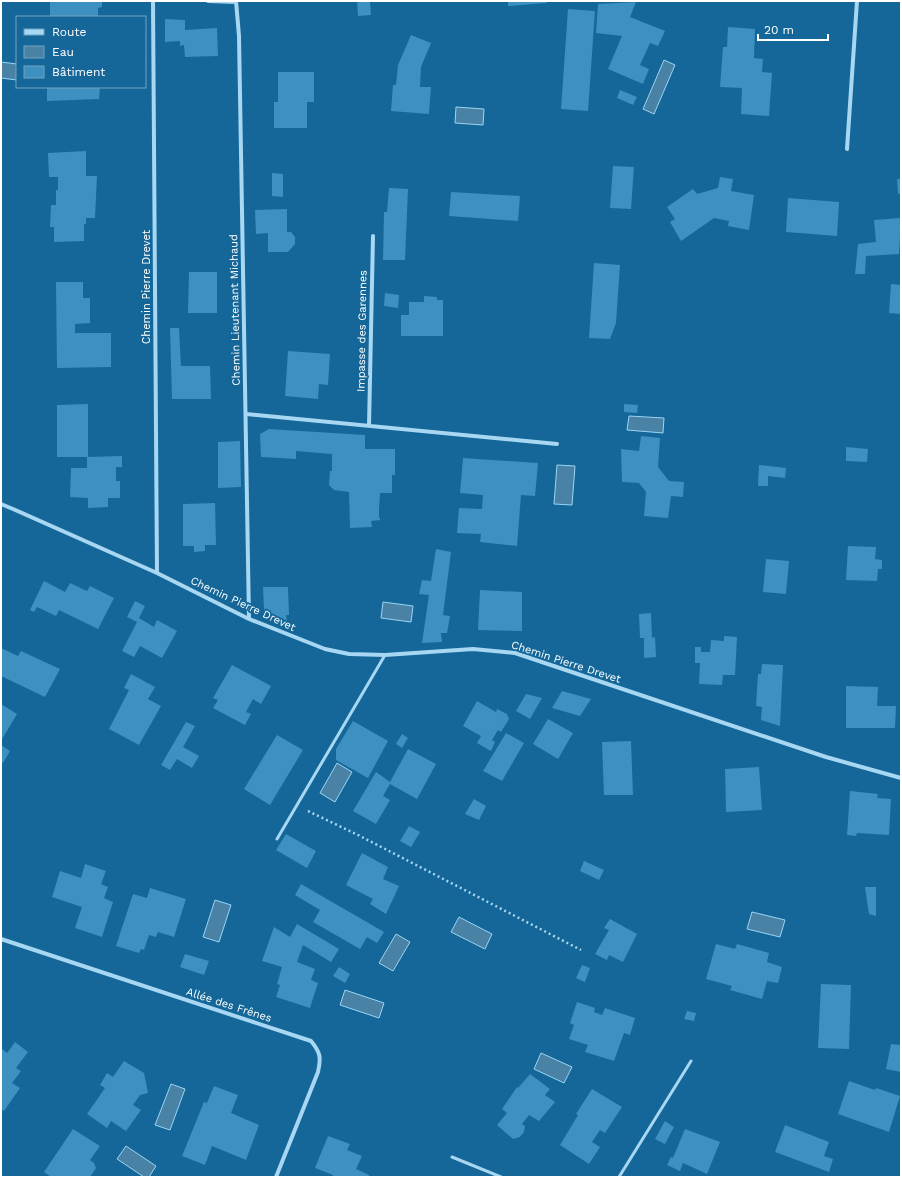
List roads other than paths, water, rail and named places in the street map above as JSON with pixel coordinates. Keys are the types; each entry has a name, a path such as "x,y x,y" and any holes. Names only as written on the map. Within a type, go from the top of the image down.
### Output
{"street":[{"name":"Chemin Pierre Drevet","path":"152,1 157,573"},
{"path":"208,1 236,1"},
{"name":"Chemin Lieutenant Michaud","path":"236,1 239,36 250,619"},
{"path":"847,149 857,1"},
{"name":"Impasse des Garennes","path":"369,426 373,236"},
{"path":"246,414 557,444"},
{"name":"Chemin Pierre Drevet","path":"1,504 157,573 250,619 325,649 349,654 385,655 474,649 515,653 819,755 901,778"},
{"name":"Allée des Frênes","path":"1,939 312,1041 318,1050 320,1060 318,1072 276,1177"}],"lane":[{"path":"277,839 385,655"},
{"path":"619,1177 691,1061"},
{"path":"452,1157 501,1177"}],"water":[{"path":"664,60 675,65 654,114 643,109"},
{"path":"1,62 16,64 16,80 1,78"},
{"path":"456,107 484,109 483,125 455,123"},
{"path":"629,416 664,418 663,433 627,430"},
{"path":"557,465 575,466 572,505 554,504"},
{"path":"383,602 413,606 411,622 381,618"},
{"path":"337,763 352,772 335,802 320,793"},
{"path":"215,900 231,905 219,942 203,937"},
{"path":"752,912 785,920 780,937 747,929"},
{"path":"459,917 492,934 485,949 451,932"},
{"path":"396,934 410,942 393,971 379,963"},
{"path":"345,990 384,1003 379,1018 340,1005"},
{"path":"541,1053 572,1067 564,1083 534,1069"},
{"path":"171,1084 185,1089 170,1130 155,1125"},
{"path":"126,1146 156,1166 149,1177 144,1177 117,1159"}]}
